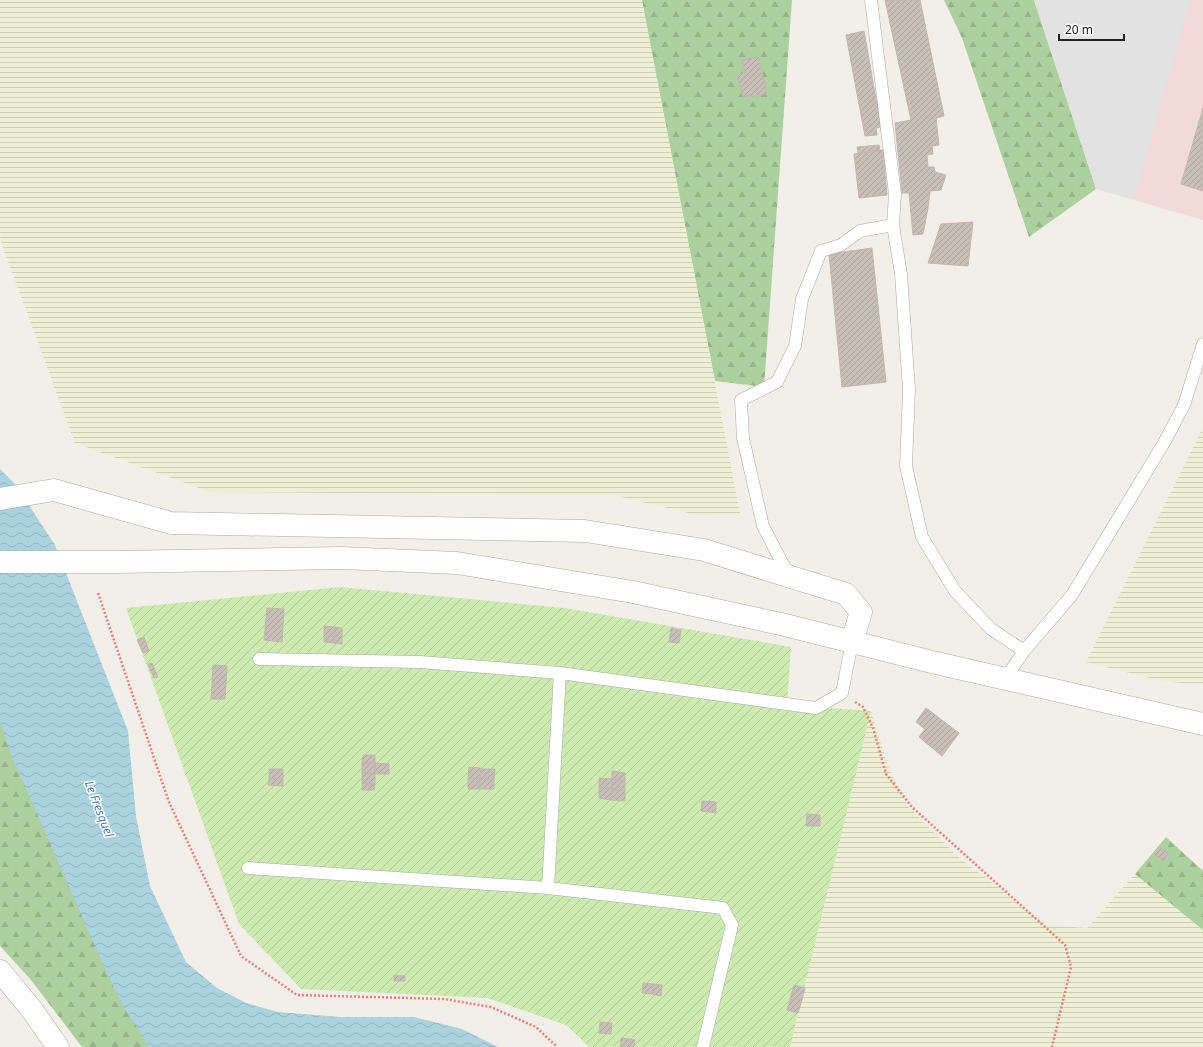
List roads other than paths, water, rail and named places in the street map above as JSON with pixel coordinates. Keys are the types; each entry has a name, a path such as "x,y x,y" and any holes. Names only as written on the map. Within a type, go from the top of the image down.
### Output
{"street":[{"path":"0,499 54,490 171,524 585,531 704,550 846,594 861,612 852,642"},
{"path":"0,562 117,562 342,558 457,563 633,592 781,624 1005,679 1203,724"},
{"path":"0,971 32,1010 58,1047"}],"lane":[{"path":"871,0 895,194 893,225 901,274 909,390 906,466 922,537 955,591 991,629 1024,651"},
{"path":"789,576 763,526 743,438 741,400 777,382 795,346 802,299 821,251 841,245 860,231 893,225"},
{"path":"1005,679 1024,651 1072,595 1165,441 1184,405 1203,344"},
{"path":"259,659 420,662 560,674 816,708 842,693 852,642"},
{"path":"548,888 560,674"},
{"path":"248,868 548,888 723,908 732,925 703,1047"}],"water":[{"name":"Le Fresquel","path":"0,469 15,484 55,545 128,731 136,816 150,886 186,962 217,988 246,1003 278,1012 340,1017 414,1017 462,1029 498,1047 149,1047 123,1005 109,978 10,752 0,721"}]}
